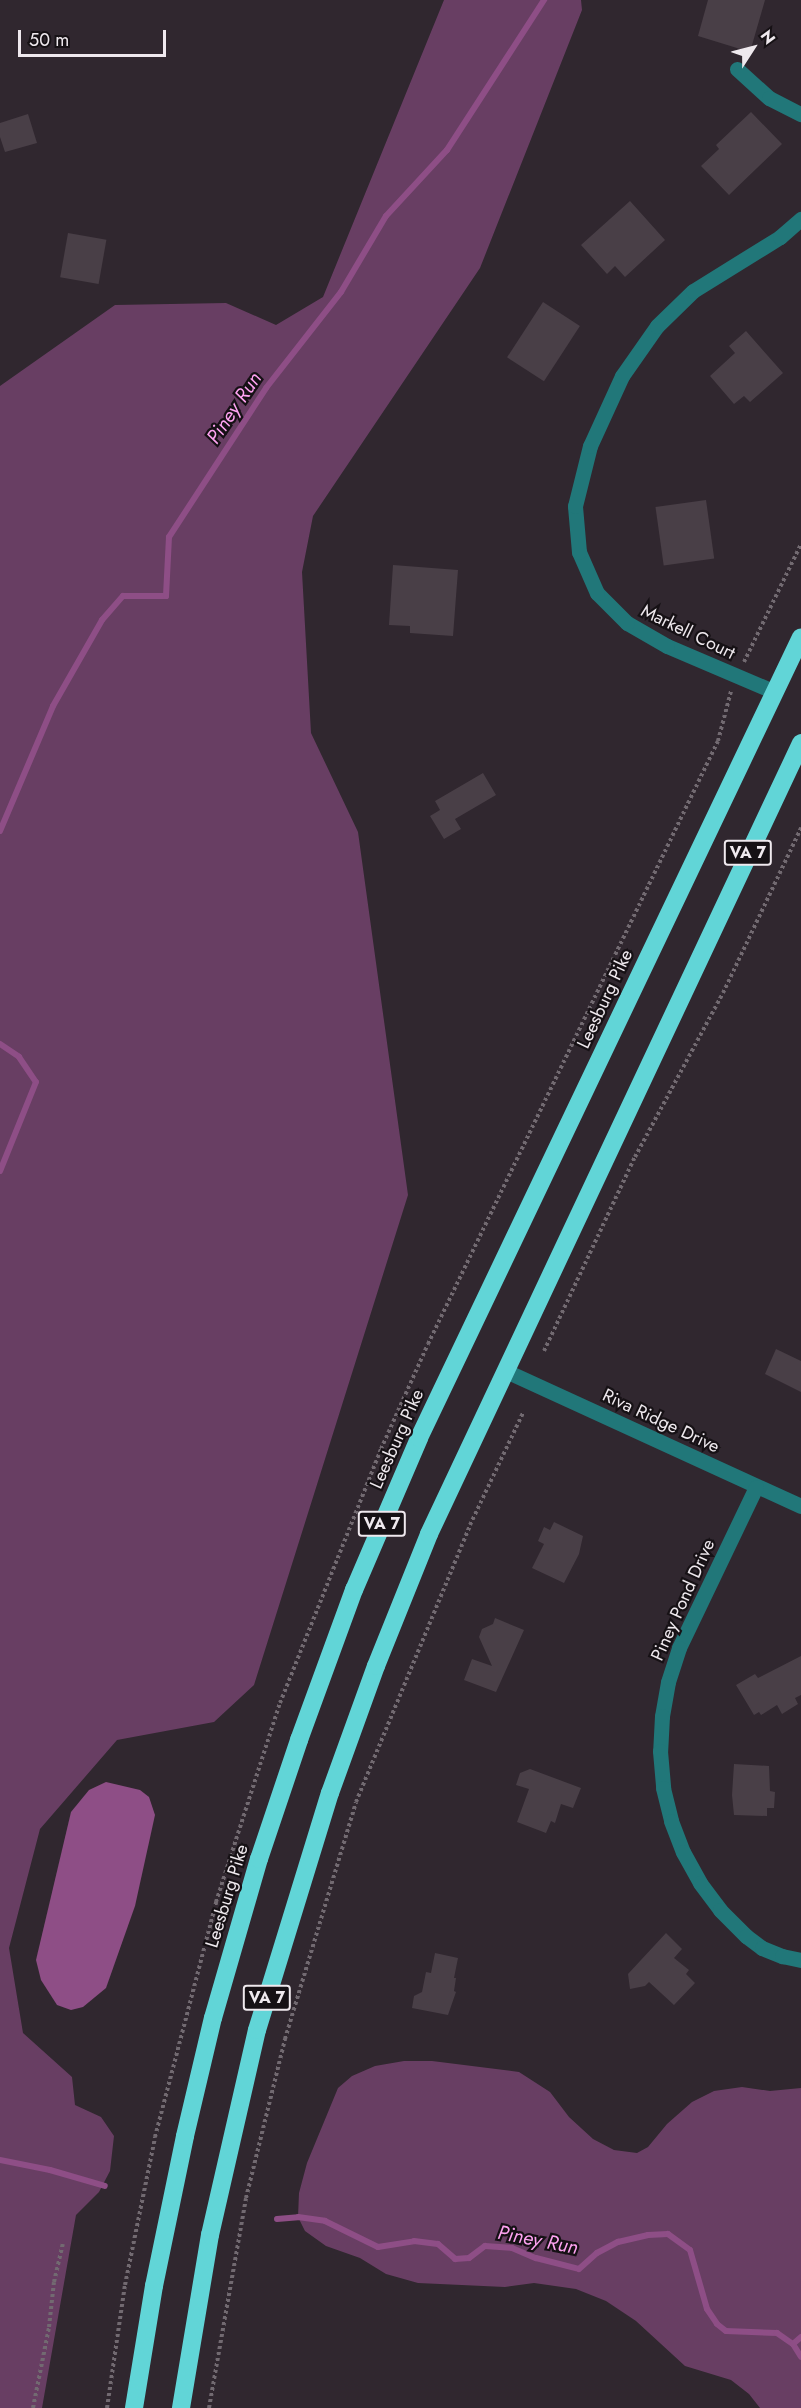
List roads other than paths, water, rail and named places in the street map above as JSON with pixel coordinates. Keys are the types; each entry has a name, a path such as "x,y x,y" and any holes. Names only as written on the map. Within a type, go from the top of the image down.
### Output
{"highway":[{"name":"Leesburg Pike","path":"134,2408 158,2266 184,2136 213,2018 259,1859 335,1641 419,1438 801,637"},
{"name":"VA 7","path":"181,2408 210,2235 258,2030 330,1792 401,1601 506,1371 801,742"}],"street":[{"path":"737,69 769,98 801,114"},
{"name":"Markell Court","path":"775,692 667,646 627,623 597,593 579,552 576,506 590,446 622,376 657,326 693,291 780,237 801,219"},
{"name":"Riva Ridge Drive","path":"506,1371 801,1506"},
{"name":"Piney Pond Drive","path":"756,1487 680,1648 668,1682 662,1716 660,1752 663,1788 671,1821 683,1852 700,1883 720,1910 746,1936 762,1948 801,1960"}],"waterway":[{"name":"Piney Run","path":"0,831 53,706 102,620 123,596 166,596 169,537 266,388 341,292 386,216 447,150 544,0"},
{"name":"Piney Run","path":"0,1044 19,1057 36,1082 0,1171"},
{"name":"Piney Run","path":"0,2160 50,2170 105,2186"},
{"name":"Piney Run","path":"277,2219 298,2217 325,2221 378,2247 414,2241 438,2244 455,2259 469,2258 485,2246 512,2248 536,2258 579,2269 597,2253 618,2242 648,2235 668,2234 690,2250 707,2309 717,2324 726,2331 777,2333 793,2344 801,2357"},
{"path":"793,2344 801,2337"}]}
